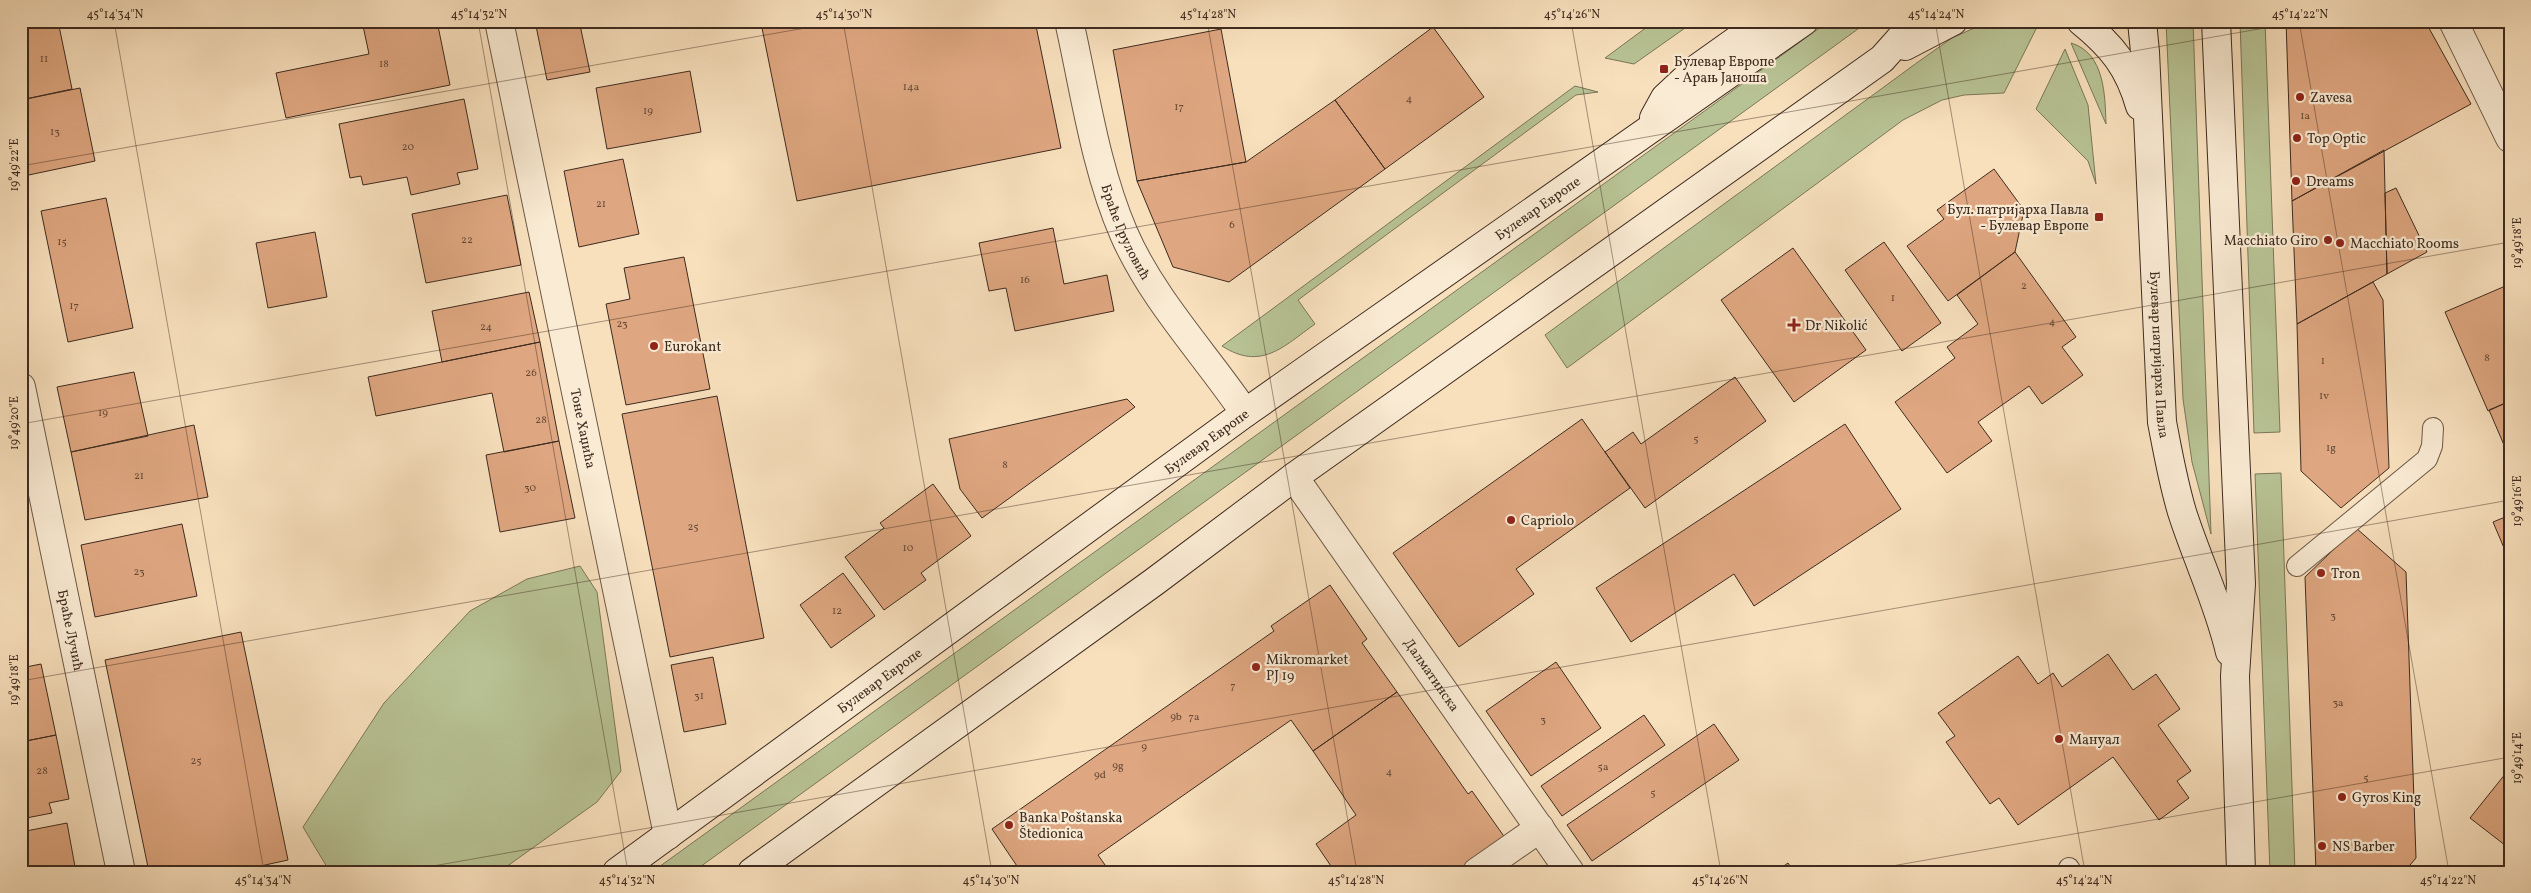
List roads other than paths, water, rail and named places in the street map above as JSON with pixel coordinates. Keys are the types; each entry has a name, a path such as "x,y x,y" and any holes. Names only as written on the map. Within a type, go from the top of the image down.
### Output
{"main road":[{"name":"Тоне Хаџића","path":"499,21 668,835"},
{"name":"Браће Груловић","path":"1070,21 1093,132 1109,190 1124,234 1140,266 1161,298 1245,413"},
{"path":"1649,130 1665,98 1695,70 1764,21"},
{"name":"Булевар Европе","path":"617,872 1245,413 1804,21"},
{"path":"1882,59 1920,21"},
{"path":"752,872 1154,582 1294,477 1882,59 1953,21"},
{"path":"2081,21 2103,39 2122,61 2136,92 2149,142"},
{"name":"Булевар патријарха Павла","path":"2142,21 2162,422 2171,472 2182,512 2224,626 2235,676"},
{"name":"Булевар патријарха Павла","path":"2216,21 2241,584 2235,676 2241,872"},
{"path":"2452,21 2510,138"},
{"name":"Браће Лучић","path":"21,387 121,872"},
{"name":"Далматинска","path":"1294,477 1570,872"},
{"path":"1477,872 1540,828"}],"lane":[{"path":"2297,566 2427,459 2432,446 2433,428"}],"place":[{"name":"Булевар Европе - Арањ Јаноша","path":"1664,69"},
{"name":"Zavesa","path":"2300,97"},
{"name":"Top Optic","path":"2297,138"},
{"name":"Dreams","path":"2296,181"},
{"name":"Бул. патријарха Павла - Булевар Европе","path":"2099,217"},
{"name":"Macchiato Giro","path":"2328,240"},
{"name":"Macchiato Rooms","path":"2340,243"},
{"name":"Dr Nikolić","path":"1794,325"},
{"name":"Eurokant","path":"654,346"},
{"name":"Capriolo","path":"1511,520"},
{"name":"Tron","path":"2321,573"},
{"name":"Mikromarket PJ 19","path":"1256,667"},
{"name":"Мануал","path":"2059,739"},
{"name":"Gyros King","path":"2342,797"},
{"name":"Banka Poštanska Štedionica","path":"1009,825"},
{"name":"NS Barber","path":"2322,846"}]}
